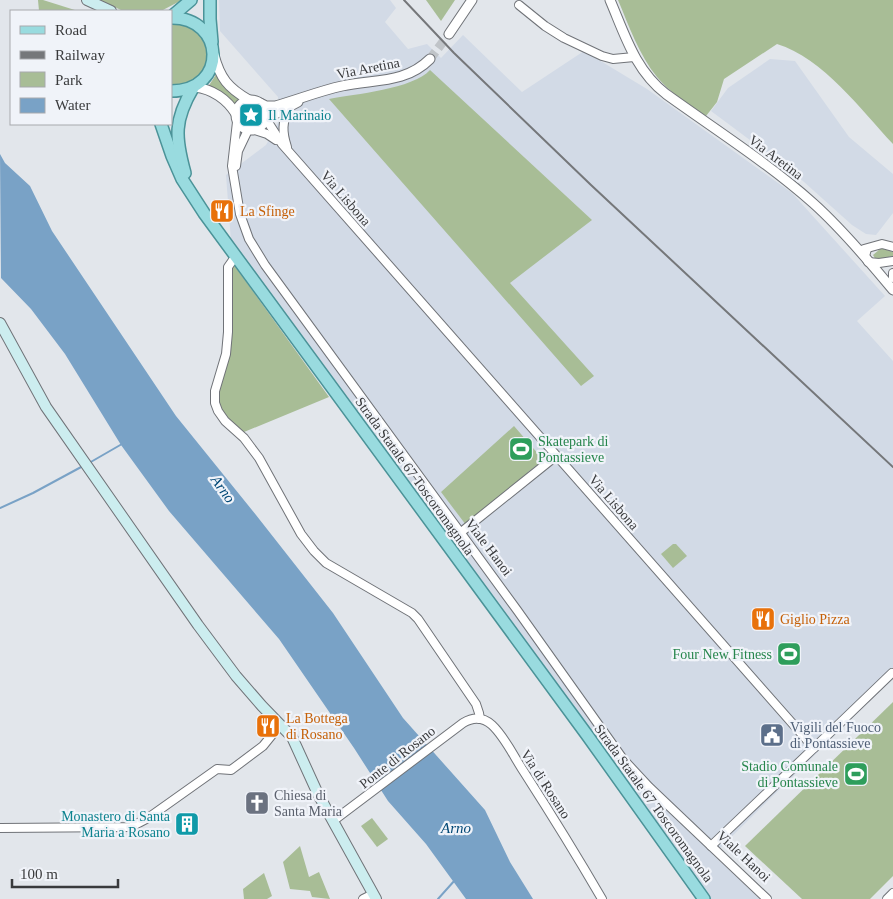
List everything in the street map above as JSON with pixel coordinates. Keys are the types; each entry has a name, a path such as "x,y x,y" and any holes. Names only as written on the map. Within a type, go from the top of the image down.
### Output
{"main road":[{"path":"172,17 191,0"},
{"path":"172,91 183,91 194,87 203,81 209,73 213,50 210,0"},
{"path":"95,5 108,10"},
{"path":"172,18 191,21 200,27 208,35 213,50"},
{"name":"Strada Statale 67 Toscoromagnola","path":"191,191 182,162 178,123 184,103 194,87"},
{"name":"Strada Statale 67 Toscoromagnola","path":"161,125 182,179 204,213 587,735 704,899"},
{"path":"0,324 46,407 198,625 236,676 294,740 309,775 375,896"}],"street":[{"path":"449,34 472,0"},
{"name":"Via Aretina","path":"610,0 634,57 646,75 660,90 802,194 832,222 893,290"},
{"path":"519,5 545,26 564,38 602,56 613,59 634,57"},
{"path":"213,50 218,69 226,83 237,93 249,100 260,103 265,110 266,120"},
{"name":"Via Aretina","path":"260,103 266,106 274,106 344,86 402,77 430,59"},
{"path":"194,87 203,88 219,96 232,107 240,126 252,130"},
{"name":"Via Aretina","path":"266,120 307,97"},
{"path":"236,118 240,104 249,100"},
{"path":"288,151 282,134 282,128 289,108"},
{"name":"Viale Hanoi","path":"236,118 236,138 232,157 240,214 249,239 265,265 517,610 623,760 767,899"},
{"name":"Viale Hanoi","path":"234,180 238,151 252,130 260,128 266,120"},
{"name":"Via Lisbona","path":"266,120 288,151 814,748"},
{"name":"Via Lisbona","path":"252,130 267,134 282,144"},
{"path":"855,247 867,249 877,245 890,246"},
{"path":"867,249 865,256 868,262 893,261"},
{"path":"235,256 228,267 226,354 215,391 215,403 218,411 225,421 244,438 259,458 301,534 314,551 326,563 412,613 418,619 476,704 480,719"},
{"path":"893,273 893,278"},
{"path":"460,533 556,456"},
{"path":"711,846 892,673"},
{"name":"Ponte di Rosano","path":"333,821 449,733 468,720 480,719"},
{"name":"Via di Rosano","path":"480,719 491,724 502,738 602,899"},
{"path":"0,828 131,827 148,818 217,769 231,770 263,746 280,726"},
{"path":"886,899 893,893"},
{"path":"363,899 375,896"}],"shaded area":[{"path":"219,0 390,0 396,8 385,22 408,49 427,44 441,58 463,35 522,92 584,51 647,89 792,193 885,296 857,321 893,361 893,678 713,855 760,899 709,899 231,241 226,175 266,145 279,121 278,97 220,31"},
{"path":"770,59 795,61 849,137 893,174 893,213 876,235 866,234 852,225 794,173 711,111 728,88"}],"green space":[{"path":"38,0 75,10 39,10"},
{"path":"100,0 182,0 163,10 121,10"},
{"path":"426,0 455,0 441,21"},
{"path":"618,0 893,0 893,144 840,86 825,73 794,51 777,44 724,79 717,102 706,116 674,93 657,77 640,50"},
{"path":"177,24 191,29 201,37 206,48 207,59 203,70 196,78 185,84 172,85 172,25"},
{"path":"430,70 592,220 510,283 594,376 581,386 329,99 368,93 411,82"},
{"path":"217,73 240,98 234,105 208,87"},
{"path":"247,106 255,106 260,111 258,122 247,124 242,119 242,111"},
{"path":"880,249 893,252 893,256 876,260 873,255"},
{"path":"234,265 329,397 244,432 225,417 219,404 219,390 230,351 230,269"},
{"path":"514,426 546,463 541,466 537,465 528,472 526,478 466,525 441,492"},
{"path":"673,544 676,544 687,556 673,568 661,554"},
{"name":"Stadio Comunale di Pontassieve","path":"893,702 893,876 870,899 802,899 745,846"},
{"path":"372,818 388,839 377,847 361,826"},
{"path":"300,846 309,877 319,872 330,899 312,897 310,891 290,889 283,862"},
{"path":"264,873 272,896 267,899 244,899 243,889"}],"water":[{"name":"Arno","path":"0,154 5,163 30,186 52,231 176,416 333,613 403,718 485,810 510,862 533,899 466,899 426,844 388,801 279,639 169,511 121,445 65,354 31,309 1,278"}],"waterway":[{"path":"89,463 122,444"},
{"path":"0,508 33,493 83,466"},
{"path":"438,899 455,880"}],"tunnel":[{"path":"430,59 449,34"}],"railway":[{"path":"404,0 454,53 591,185 893,467"}],"place":[{"name":"Il Marinaio","path":"251,115"},
{"name":"La Sfinge","path":"222,211"},
{"name":"Skatepark di Pontassieve","path":"521,449"},
{"name":"Giglio Pizza","path":"763,619"},
{"name":"Four New Fitness","path":"789,654"},
{"name":"La Bottega di Rosano","path":"268,726"},
{"name":"Vigili del Fuoco di Pontassieve","path":"772,735"},
{"name":"Stadio Comunale di Pontassieve","path":"856,774"},
{"name":"Chiesa di Santa Maria","path":"257,803"},
{"name":"Monastero di Santa Maria a Rosano","path":"187,824"}]}
